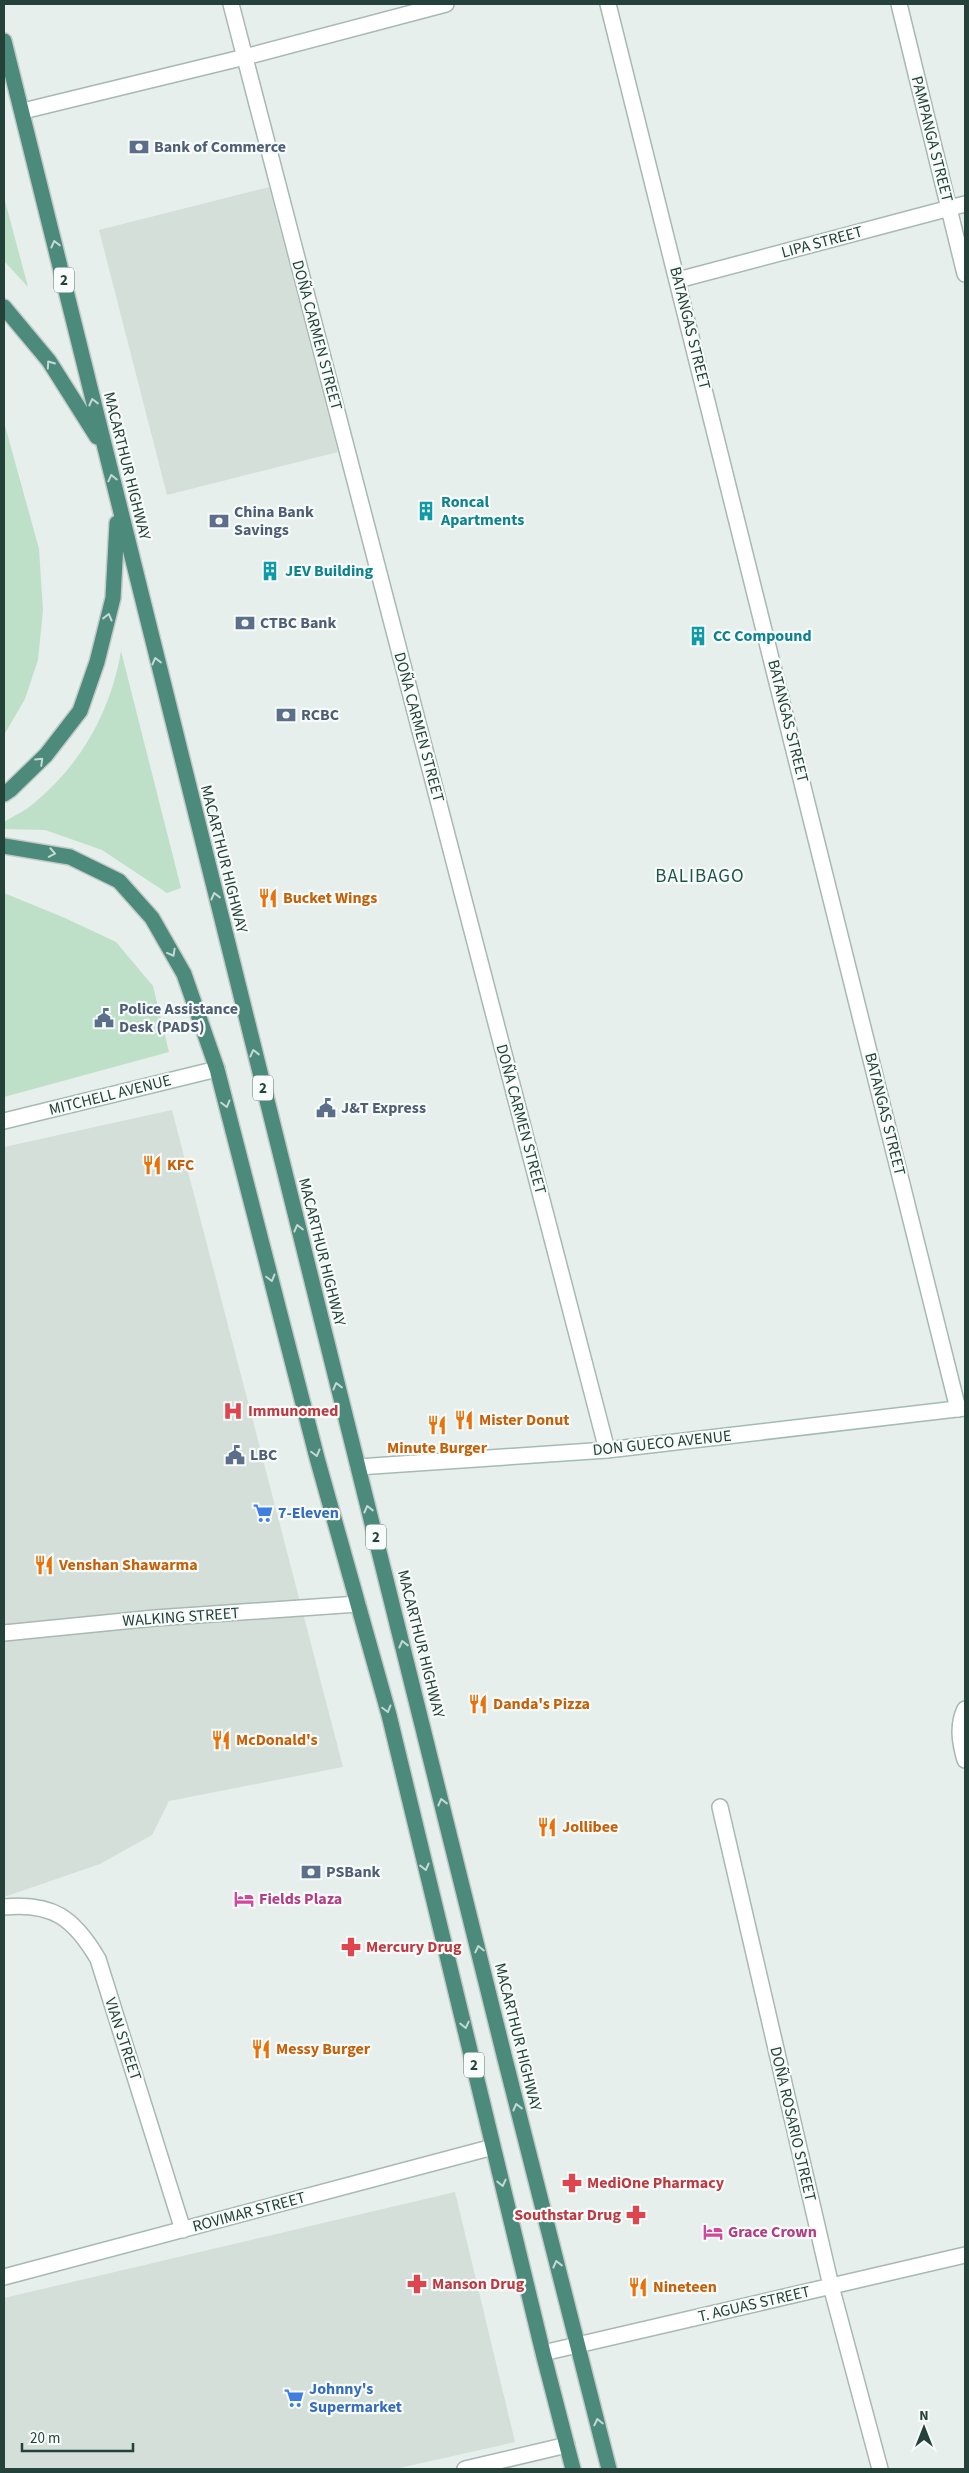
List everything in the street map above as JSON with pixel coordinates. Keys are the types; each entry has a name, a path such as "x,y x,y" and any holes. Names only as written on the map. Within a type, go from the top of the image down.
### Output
{"highway":[{"name":"MACARTHUR HIGHWAY","path":"4,42 23,111 118,506 609,2469"},
{"path":"4,306 48,361 105,449"},
{"path":"4,794 46,755 80,711 97,662 113,598 118,506"},
{"name":"2","path":"4,846 70,857 119,881 152,918 184,974 217,1069 389,1715 542,2353 573,2469"}],"street":[{"name":"DOÑA CARMEN STREET","path":"232,4 607,1450"},
{"path":"23,111 245,57 446,4"},
{"name":"BATANGAS STREET","path":"608,4 962,1409"},
{"name":"PAMPANGA STREET","path":"899,4 965,274"},
{"name":"LIPA STREET","path":"678,280 965,204"},
{"name":"MITCHELL AVENUE","path":"4,1121 217,1069"},
{"name":"DON GUECO AVENUE","path":"358,1467 607,1450 962,1409"},
{"name":"WALKING STREET","path":"4,1633 155,1618 358,1604"},
{"path":"964,1754 962,1717 965,1710"},
{"name":"DOÑA ROSARIO STREET","path":"720,1807 831,2286 880,2469"},
{"name":"VIAN STREET","path":"4,1907 23,1905 48,1910 68,1919 85,1937 98,1959 183,2230"},
{"name":"ROVIMAR STREET","path":"4,2277 493,2147"},
{"name":"T. AGUAS STREET","path":"542,2353 965,2255"},
{"path":"465,2469 567,2445"}],"shaded area":[{"path":"269,187 338,452 167,495 99,230"},
{"path":"172,1110 343,1767 169,1801 152,1835 100,1864 4,1897 4,1147"},
{"path":"455,2192 515,2442 395,2469 4,2469 4,2298"}],"green space":[{"path":"4,197 28,287 4,261"},
{"path":"4,422 39,549 43,610 38,660 25,699 4,735"},
{"path":"121,651 181,888 167,893 102,850 45,830 4,829 4,822 30,807 50,789 79,754 91,735 110,695"},
{"path":"4,893 65,918 116,942 153,986 169,1052 4,1097"}],"place":[{"name":"Bank of Commerce","path":"139,147"},
{"name":"Roncal Apartments","path":"426,511"},
{"name":"China Bank Savings","path":"219,521"},
{"name":"JEV Building","path":"270,571"},
{"name":"CTBC Bank","path":"245,623"},
{"name":"CC Compound","path":"698,636"},
{"name":"RCBC","path":"286,715"},
{"name":"Bucket Wings","path":"268,898"},
{"name":"Police Assistance Desk (PADS)","path":"104,1018"},
{"name":"J&T Express","path":"326,1108"},
{"name":"KFC","path":"152,1165"},
{"name":"Immunomed","path":"233,1411"},
{"name":"Mister Donut","path":"464,1420"},
{"name":"Minute Burger","path":"437,1425"},
{"name":"LBC","path":"235,1455"},
{"name":"7-Eleven","path":"263,1513"},
{"name":"Venshan Shawarma","path":"44,1565"},
{"name":"Danda's Pizza","path":"478,1704"},
{"name":"McDonald's","path":"221,1740"},
{"name":"Jollibee","path":"547,1827"},
{"name":"PSBank","path":"311,1872"},
{"name":"Fields Plaza","path":"244,1899"},
{"name":"Mercury Drug","path":"351,1947"},
{"name":"Messy Burger","path":"261,2049"},
{"name":"MediOne Pharmacy","path":"572,2183"},
{"name":"Southstar Drug","path":"636,2215"},
{"name":"Grace Crown","path":"713,2232"},
{"name":"Manson Drug","path":"417,2284"},
{"name":"Nineteen","path":"638,2287"},
{"name":"Johnny's Supermarket","path":"294,2398"}],"district":[{"name":"BALIBAGO","path":"700,876"}]}
